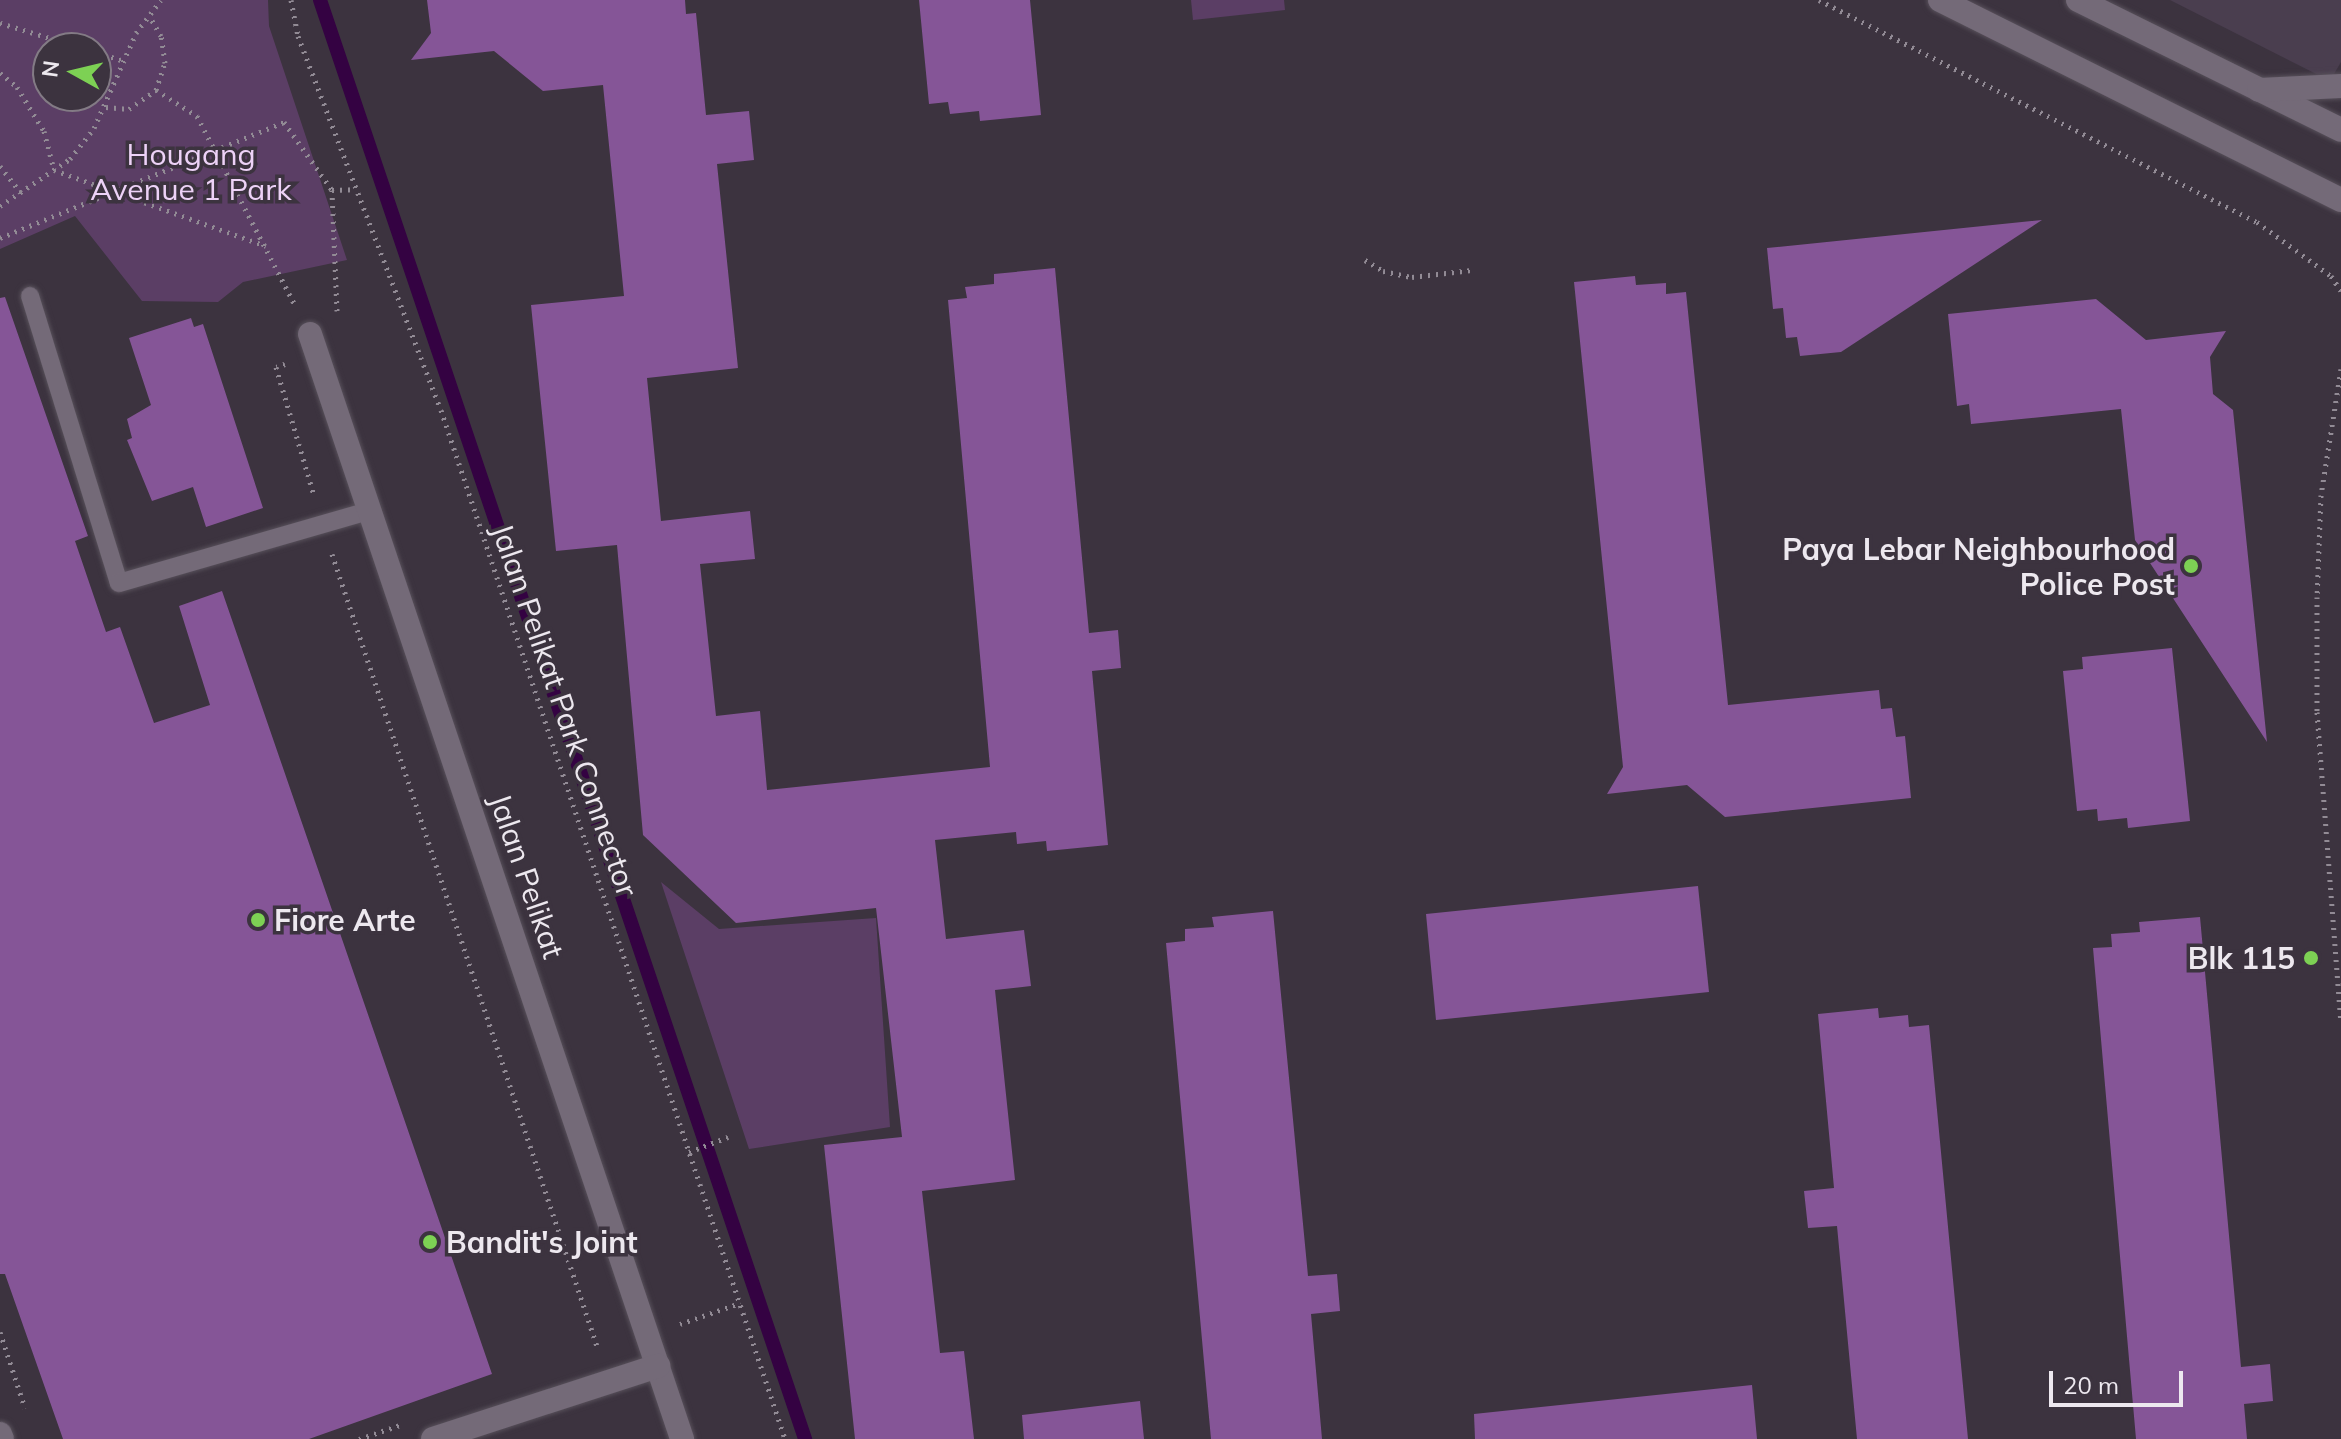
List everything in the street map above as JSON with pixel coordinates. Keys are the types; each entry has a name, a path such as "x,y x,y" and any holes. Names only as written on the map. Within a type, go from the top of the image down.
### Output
{"street":[{"path":"1940,0 2341,200"},
{"path":"2078,0 2341,130"},
{"path":"2256,90 2341,86"},
{"name":"Jalan Pelikat","path":"313,344 682,1439"},
{"path":"433,1439 658,1366"}],"lane":[{"path":"30,296 119,583 324,528 369,511"}],"path":[{"path":"112,92 136,33 161,0"},
{"name":"Jalan Pelikat Park Connector","path":"291,0 298,36 441,410 785,1439"},
{"path":"1819,0 2257,222 2331,276 2341,291"},
{"path":"112,108 129,109 156,90 165,63 161,36 150,17"},
{"path":"0,23 32,33"},
{"path":"112,57 124,61"},
{"path":"0,73 17,87 44,131 54,170"},
{"path":"156,90 197,116 267,246 313,344"},
{"path":"0,206 70,159 103,112"},
{"path":"0,238 215,147 284,122 332,190 339,328 276,367 324,528 599,1353"},
{"path":"0,166 21,193"},
{"path":"54,170 267,246"},
{"path":"332,190 355,189"},
{"path":"1365,260 1383,271 1412,277 1472,270"},
{"path":"2341,369 2321,495 2317,655 2341,1021"},
{"path":"689,1152 728,1137"},
{"path":"0,1332 27,1412"}],"shaded area":[{"path":"2170,0 2341,0 2341,62 2330,81"}],"green space":[{"name":"Hougang Avenue 1 Park","path":"0,0 268,0 269,26 347,260 243,282 218,302 142,301 75,216 0,249"},
{"path":"1191,0 1284,0 1285,10 1193,20"},
{"path":"661,882 719,929 876,918 890,1127 749,1149"}],"building":[{"path":"427,0 685,0 686,14 696,13 706,115 749,111 754,160 717,164 738,368 647,378 661,521 750,511 755,559 700,564 716,716 760,711 767,790 990,767 948,300 967,298 965,287 994,284 994,274 1055,268 1089,633 1118,630 1121,668 1092,671 1108,845 1047,851 1046,841 1017,844 1016,832 935,840 946,939 1024,930 1031,986 995,990 1015,1180 922,1191 940,1353 964,1351 974,1439 855,1439 824,1145 902,1137 876,908 736,923 643,835 617,545 556,551 531,305 624,296 603,85 543,91 494,51 411,60 431,33"},
{"path":"919,0 1030,0 1041,115 980,121 979,111 950,114 948,102 929,104"},
{"path":"2042,220 1841,352 1800,356 1797,337 1786,338 1783,308 1773,309 1767,248"},
{"path":"1635,276 1636,285 1666,283 1666,294 1686,292 1728,705 1879,690 1881,709 1892,708 1896,737 1905,736 1911,798 1725,817 1687,785 1607,794 1623,767 1574,282"},
{"path":"5,297 88,536 75,541 106,632 120,627 154,723 210,705 179,606 222,591 492,1374 309,1439 63,1439 5,1274 0,1274 0,298"},
{"path":"2096,299 2146,340 2226,331 2210,357 2213,394 2233,410 2267,742 2135,540 2121,409 1971,424 1969,404 1957,406 1948,314"},
{"path":"191,318 194,327 203,324 263,508 206,527 193,487 152,501 127,440 132,438 127,419 151,405 129,338"},
{"path":"2172,648 2190,821 2128,828 2127,818 2098,821 2097,809 2077,811 2063,671 2083,669 2082,657"},
{"path":"1698,886 1709,992 1436,1020 1426,914"},
{"path":"1273,911 1308,1276 1337,1274 1340,1311 1311,1314 1322,1439 1211,1439 1166,943 1185,941 1185,929 1214,927 1212,917"},
{"path":"2200,917 2241,1367 2270,1364 2273,1401 2244,1404 2247,1439 2136,1439 2093,948 2112,947 2111,934 2140,932 2139,922"},
{"path":"1878,1008 1879,1018 1908,1015 1909,1027 1929,1025 1968,1439 1857,1439 1837,1226 1808,1228 1804,1191 1834,1188 1818,1014"},
{"path":"1752,1385 1757,1439 1475,1439 1474,1414"},
{"path":"1140,1401 1144,1439 1024,1439 1022,1415"}],"waterway":[{"path":"320,0 805,1439"}],"place":[{"name":"Paya Lebar Neighbourhood Police Post","path":"2191,566"},
{"name":"Fiore Arte","path":"258,920"},
{"name":"Blk 115","path":"2311,958"},
{"name":"Bandit's Joint","path":"430,1242"}]}
